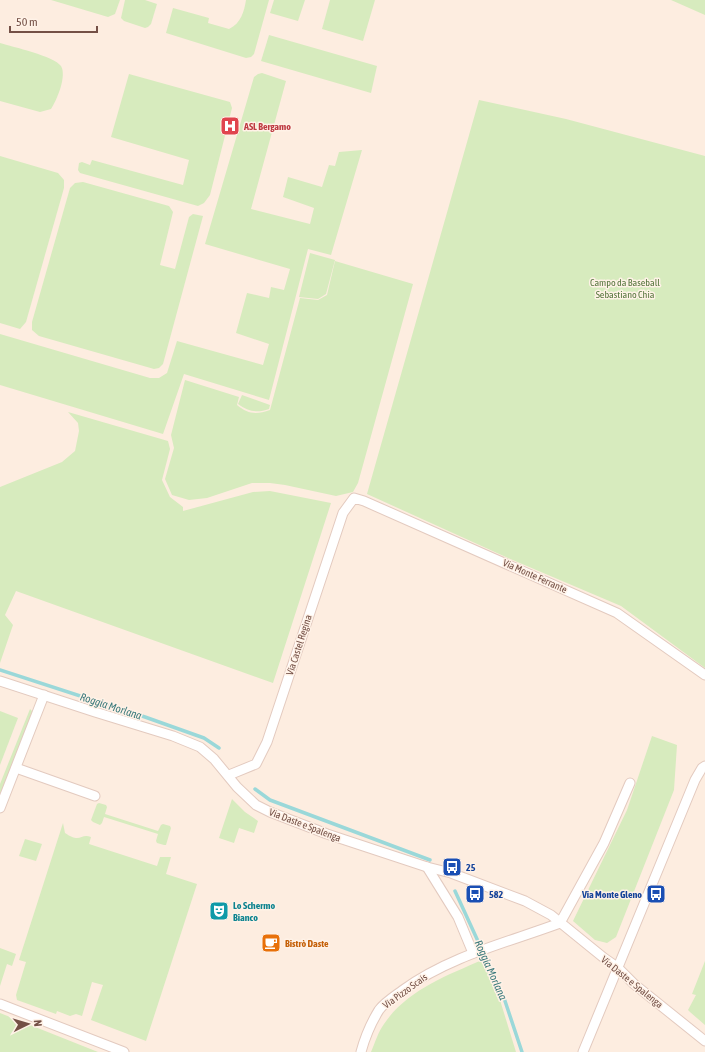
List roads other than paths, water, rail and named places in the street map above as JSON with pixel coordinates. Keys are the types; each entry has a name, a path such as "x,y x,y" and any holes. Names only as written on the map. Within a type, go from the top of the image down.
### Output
{"street":[{"name":"Via Monte Ferrante","path":"354,498 364,501 617,613 705,675"},
{"name":"Via Castel Regina","path":"229,775 256,764 267,742 343,513 354,498"},
{"name":"Via Daste e Spalenga","path":"0,681 173,736 200,747 214,759 229,775 237,787 256,805 270,812 327,834 427,867 451,873 525,900 551,915 617,967 634,984 705,1041"},
{"path":"0,808 44,695"},
{"path":"583,1052 695,780 705,766"},
{"path":"16,768 95,796"},
{"path":"427,867 458,917 477,952 560,923 604,843 630,783"},
{"name":"Via Pizzo Scais","path":"361,1052 368,1030 380,1009 395,996 434,970 477,952"},
{"path":"0,1004 124,1052"}],"waterway":[{"name":"Roggia Morlana","path":"0,670 145,717 204,738 219,748"},
{"name":"Roggia Morlana","path":"255,789 270,800 430,860"},
{"name":"Roggia Morlana","path":"455,891 504,998 522,1052"}],"place":[{"name":"ASL Bergamo","path":"230,126"},
{"name":"25","path":"452,867"},
{"name":"582","path":"475,894"},
{"name":"Via Monte Gleno","path":"656,894"},
{"name":"Lo Schermo Bianco","path":"219,911"},
{"name":"Bistrò Daste","path":"271,943"}],"park label":[{"name":"Campo da Baseball Sebastiano Chia","path":"625,288"}]}
